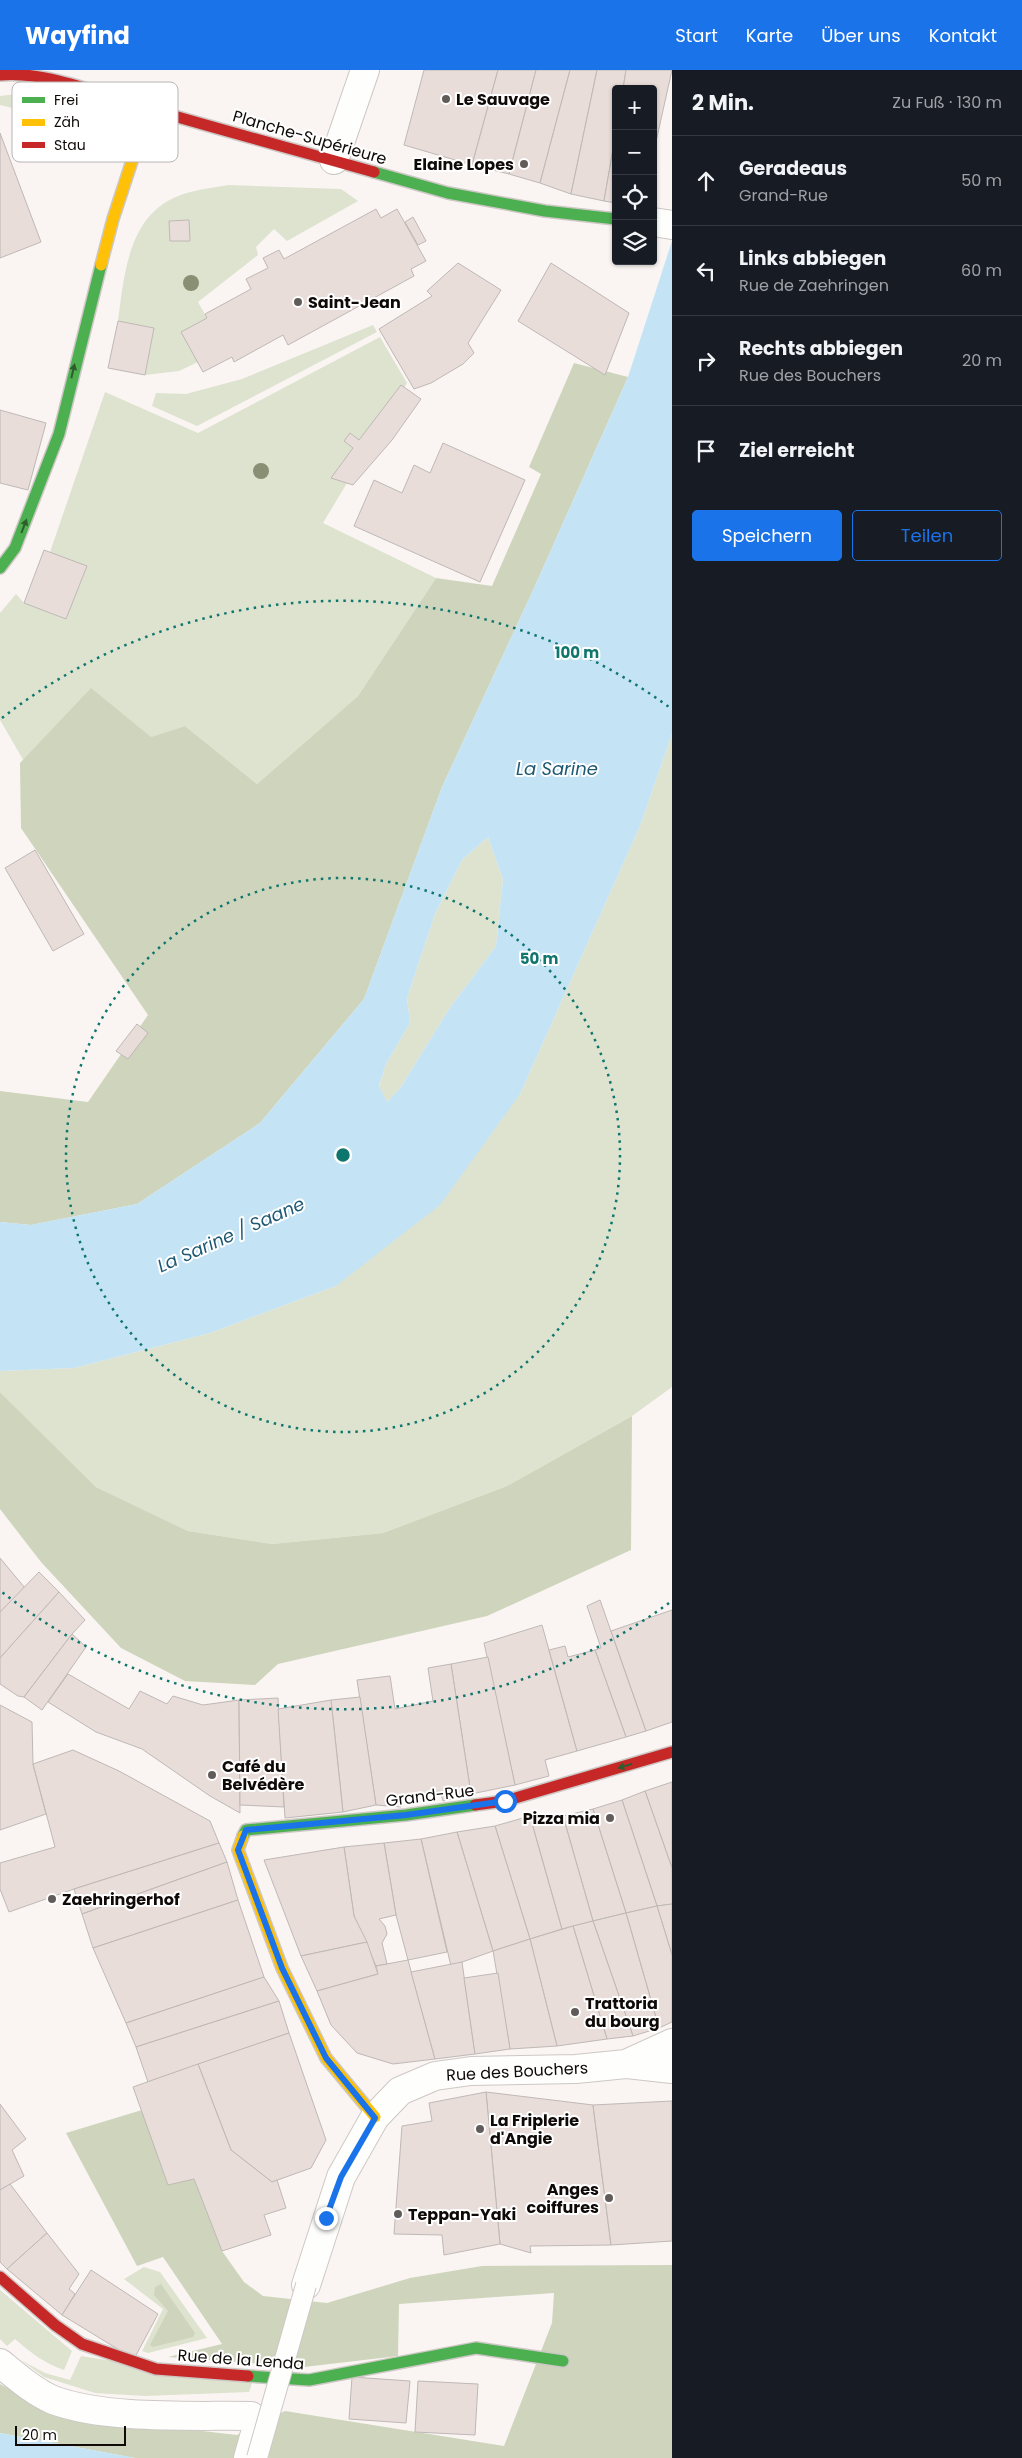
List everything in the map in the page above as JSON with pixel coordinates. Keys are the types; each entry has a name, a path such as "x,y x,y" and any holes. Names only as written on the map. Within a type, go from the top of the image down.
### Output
{"street":[{"name":"Planche-Supérieure","path":"0,75 16,70 42,74 66,82"},
{"path":"334,160 365,70"},
{"name":"Planche-Supérieure","path":"178,117 448,193 545,211 612,218"},
{"path":"0,568 15,548 59,434 79,348 113,219 132,162"},
{"path":"657,223 672,225"},
{"name":"Grand-Rue","path":"375,2118 326,2058 282,1968 238,1850 246,1830 406,1815 505,1801 672,1752"},
{"name":"Rue des Bouchers","path":"306,2285 341,2177 375,2118 400,2091 435,2076 470,2071 576,2069 626,2064 672,2043"},
{"path":"626,2064 672,2069"},
{"name":"Rue de la Lenda","path":"0,2277 55,2325 82,2344 156,2369 309,2380 420,2356 476,2348 563,2361"},
{"path":"0,2363 20,2380 52,2399 104,2412 251,2416 256,2420 253,2451"}],"lane":[{"path":"253,2451 306,2285"}],"green space":[{"path":"12,95 12,108 0,105 0,96"},
{"path":"229,185 341,189 358,201 287,241 274,229 256,247 258,255 198,302 207,318 198,362 179,371 145,375 154,328 118,321 126,267 138,233 148,218 160,206 176,197 195,191"},
{"path":"373,325 377,332 197,426 152,406 156,393 186,394 242,379"},
{"path":"380,337 407,383 323,523 436,578 358,696 257,784 185,726 152,737 25,763 0,720 0,613 16,594 24,603 66,619 49,555 105,392 198,433"},
{"path":"574,363 628,377 535,586 442,787 364,999 260,1123 137,1204 31,1225 0,1222 0,1091 88,1102 148,1015 21,828 20,763 91,688 151,737 185,726 257,784 358,696 436,578 492,586 541,474 529,467"},
{"path":"672,734 672,1387 632,1416 507,1486 383,1533 272,1544 188,1531 96,1487 0,1392 0,1371 74,1368 210,1333 336,1286 520,1094 640,826"},
{"path":"488,837 503,880 496,946 449,1009 401,1087 387,1102 379,1087 386,1064 410,1023 407,998 435,914 462,860"},
{"path":"0,1392 96,1487 188,1531 272,1544 383,1533 507,1486 632,1416 631,1550 487,1616 278,1664 255,1685 185,1681 121,1648 41,1562 0,1509"},
{"path":"142,2110 168,2185 194,2179 222,2251 244,2282 263,2296 327,2303 410,2278 482,2266 672,2265 672,2458 135,2458 0,2433 0,2384 47,2409 141,2424 237,2435 285,2411 504,2446 552,2323 554,2293 399,2304 398,2356 304,2367 168,2357 222,2344 163,2257 137,2266 66,2133"},
{"path":"144,2267 160,2272 207,2338 148,2353 142,2351 163,2309 124,2279"},
{"path":"161,2284 195,2333 193,2337 153,2347 150,2345 168,2311 154,2295 155,2287"},
{"path":"0,2290 72,2351 64,2370 38,2357 15,2339 7,2346 0,2339"},
{"path":"81,2356 252,2383 249,2392 145,2396 95,2393 44,2377 21,2360 45,2373 70,2380"}],"water":[{"name":"La Sarine","path":"672,241 672,734 640,826 520,1094 440,1205 336,1286 210,1333 74,1368 0,1371 0,1222 31,1225 137,1204 260,1123 364,999 442,787 535,586 628,377","holes":["488,837 503,880 496,946 449,1009 401,1087 387,1102 379,1086 386,1064 410,1023 407,998 435,914 462,860"]},
{"path":"0,2433 135,2458 0,2458"}],"building":[{"path":"424,70 498,70 472,165 404,145"},
{"path":"498,70 536,70 509,174 472,165"},
{"path":"536,70 570,70 540,183 509,174"},
{"path":"570,70 597,70 571,194 540,183"},
{"path":"597,70 626,70 624,85 612,85 612,155 604,201 571,194"},
{"path":"626,70 672,70 657,137 657,85 624,85"},
{"path":"0,133 41,242 0,258"},
{"path":"612,155 612,202 604,201"},
{"name":"Saint-Jean","path":"376,209 381,218 397,209 426,261 411,269 414,276 288,345 283,335 234,362 232,357 203,372 181,332 207,318 205,314 251,289 246,279 268,268 263,258 279,250 284,259"},
{"path":"413,217 426,241 418,245 405,222"},
{"path":"189,220 190,241 170,241 169,221"},
{"path":"458,263 501,290 468,343 474,353 463,364 431,383 414,389 379,329 432,296 427,291"},
{"path":"551,263 629,313 605,375 518,321"},
{"path":"118,321 154,328 145,375 108,368"},
{"path":"401,385 421,399 392,440 353,485 331,478 353,448 344,441 350,433 359,440"},
{"path":"0,410 46,423 28,490 0,483"},
{"path":"443,443 525,480 480,582 354,526 374,480 402,493 414,465 430,473"},
{"path":"44,550 87,566 66,619 24,603"},
{"path":"35,850 84,934 53,951 5,868"},
{"path":"137,1024 148,1033 128,1059 116,1051"},
{"path":"0,1558 25,1588 0,1612"},
{"path":"39,1572 59,1592 0,1658 0,1612"},
{"path":"59,1592 85,1620 24,1697 18,1696 0,1684 0,1658"},
{"path":"600,1600 646,1731 626,1737 595,1650 601,1648 587,1606"},
{"path":"672,1610 672,1722 646,1731 611,1631"},
{"path":"542,1625 577,1751 545,1760 549,1776 515,1785 484,1643"},
{"path":"72,1634 86,1647 42,1710 24,1697"},
{"path":"565,1646 568,1657 595,1650 626,1737 577,1751 549,1650"},
{"path":"488,1657 515,1785 471,1794 451,1664"},
{"path":"451,1664 471,1794 443,1801 440,1791 400,1798 401,1807 376,1805 357,1680 390,1676 395,1709 433,1701 428,1668"},
{"path":"68,1674 129,1709 140,1691 167,1704 173,1696 203,1705 239,1700 240,1813 210,1796 142,1749 96,1732 48,1702"},
{"path":"360,1697 376,1805 343,1812 331,1700"},
{"path":"278,1698 284,1807 240,1805 239,1700"},
{"path":"331,1700 343,1812 285,1818 278,1709"},
{"path":"0,1705 32,1722 33,1764 46,1814 0,1830"},
{"path":"73,1750 119,1771 210,1821 219,1843 74,1889 9,1912 0,1889 0,1863 55,1847 33,1764"},
{"path":"672,1782 672,1868 645,1791"},
{"path":"645,1791 672,1868 672,1904 657,1906 622,1800"},
{"path":"622,1800 657,1906 626,1913 593,1809"},
{"path":"593,1809 626,1913 593,1921 563,1816"},
{"path":"530,1816 562,1929 530,1939 495,1826"},
{"path":"563,1816 593,1921 562,1929 532,1823"},
{"path":"495,1826 530,1939 493,1951 457,1832"},
{"path":"457,1832 493,1951 451,1966 421,1839"},
{"path":"421,1839 447,1952 408,1960 396,1915 384,1843"},
{"path":"219,1843 227,1862 82,1914 74,1889"},
{"path":"384,1843 396,1915 379,1919 385,1926 387,1934 382,1943 387,1964 376,1966 354,1916 344,1847"},
{"path":"344,1847 354,1916 367,1942 301,1956 264,1860"},
{"path":"227,1862 238,1900 93,1948 82,1914"},
{"path":"238,1900 264,1977 126,2023 93,1948"},
{"path":"672,1904 672,1955 657,1906"},
{"path":"657,1906 672,1955 672,2022 659,2028 626,1913"},
{"path":"626,1913 659,2028 633,2036 593,1921"},
{"path":"593,1921 633,2036 607,2039 573,1926"},
{"path":"573,1926 607,2039 557,2046 530,1939"},
{"path":"530,1939 557,2046 510,2049 493,1951"},
{"path":"367,1942 378,1974 317,1991 301,1956"},
{"path":"408,1960 435,2059 393,2064 357,2053 331,2025 317,1991 378,1974 376,1966"},
{"path":"462,1962 475,2054 435,2059 411,1972"},
{"path":"498,1973 510,2049 475,2054 464,1978"},
{"path":"264,1977 279,2001 136,2047 126,2023"},
{"path":"279,2001 289,2033 148,2082 136,2047"},
{"path":"289,2033 326,2140 311,2168 272,2182 231,2150 198,2064"},
{"path":"198,2064 231,2150 272,2182 277,2180 286,2208 264,2215 271,2235 222,2251 194,2179 168,2185 133,2087"},
{"path":"486,2092 593,2105 611,2245 530,2246 531,2253 500,2244"},
{"path":"486,2092 500,2244 444,2255 442,2235 394,2234 402,2126 432,2121 429,2103"},
{"path":"672,2101 672,2241 611,2245 593,2105"},
{"path":"0,2104 26,2139 12,2150 24,2176 0,2190"},
{"path":"10,2184 47,2233 7,2269 0,2262 0,2190"},
{"path":"47,2233 79,2274 69,2289 75,2294 62,2315 7,2269"},
{"path":"91,2270 158,2314 134,2359 62,2315"},
{"path":"352,2377 410,2381 406,2423 349,2419"},
{"path":"418,2381 478,2384 475,2435 415,2432"}],"traffic: fast":[{"path":"374,172 448,193 545,211 612,219"},
{"path":"0,568 15,548 59,434 101,265"},
{"path":"243,1836 246,1830 406,1815 475,1805"},
{"path":"248,2376 309,2380 476,2348 563,2361"}],"traffic: slow":[{"path":"101,265 113,219 132,162"},
{"path":"243,1836 238,1850 282,1968 326,2058 375,2117"}],"traffic: jam":[{"path":"0,75 36,76 63,82"},
{"path":"178,117 374,172"},
{"path":"475,1805 505,1801 672,1752"},
{"path":"0,2277 55,2325 82,2344 156,2369 248,2376"}],"place":[{"name":"Le Sauvage","path":"446,99"},
{"name":"Elaine Lopes","path":"524,164"},
{"name":"Saint-Jean","path":"298,302"},
{"name":"Café du Belvédère","path":"212,1775"},
{"name":"Pizza mia","path":"610,1818"},
{"name":"Zaehringerhof","path":"52,1899"},
{"name":"Trattoria du bourg","path":"575,2012"},
{"name":"La Friplerie d'Angie","path":"480,2129"},
{"name":"Anges coiffures","path":"609,2198"},
{"name":"Teppan-Yaki","path":"398,2214"}],"route":[{"path":"326,2218 341,2177 357,2146 375,2118 326,2058 282,1968 238,1850 246,1830 406,1815 505,1801"}],"water label":[{"name":"La Sarine / Saane","path":"231,1235"}]}
